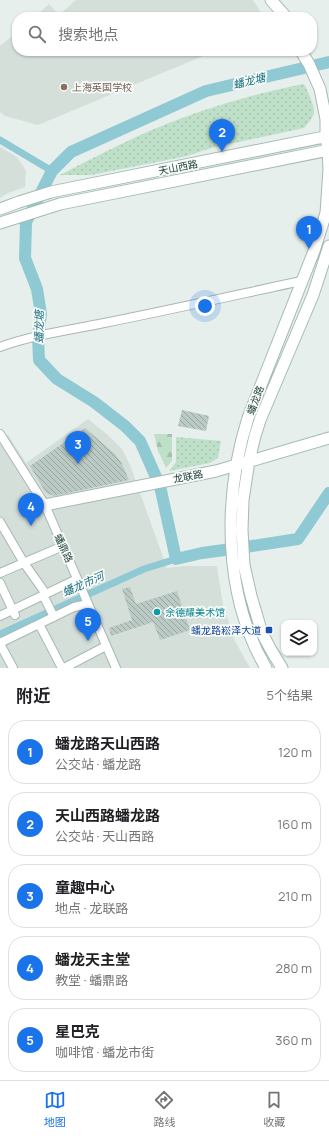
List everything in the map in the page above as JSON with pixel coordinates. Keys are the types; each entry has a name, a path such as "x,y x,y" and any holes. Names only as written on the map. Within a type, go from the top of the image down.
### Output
{"main road":[{"path":"263,0 272,12"},
{"path":"271,0 282,12"},
{"path":"304,56 329,98"},
{"path":"312,56 323,88"},
{"name":"蟠龙路","path":"266,668 249,633 240,602 233,568 231,533 232,495 236,465 248,418 314,251 326,213 329,150 323,88"},
{"name":"天山西路","path":"0,209 51,192 328,136"},
{"name":"天山西路","path":"0,223 60,204 329,150"},
{"name":"蟠龙路","path":"282,668 262,633 252,602 244,565 242,530 243,500 249,461 260,420 313,295 329,246"},
{"name":"龙联路","path":"45,505 216,471 329,438"}],"street":[{"path":"0,347 60,332 302,282"},
{"name":"蟠鼎路","path":"1,436 45,505 116,668"},
{"path":"0,522 44,595 54,617"},
{"path":"0,573 63,546"},
{"path":"0,616 14,612 44,595 78,579"},
{"path":"0,582 14,612"},
{"path":"13,668 0,644 74,607 88,604"},
{"path":"39,624 63,668 106,646"}],"shaded area":[{"path":"76,0 253,0 261,12 62,12"},
{"path":"49,4 56,12 40,12"},
{"name":"上海英国学校","path":"12,36 12,56 203,56 38,125 5,116 0,112 0,46"},
{"path":"0,147 17,157 26,171 25,187 8,193 0,198"},
{"path":"88,419 122,449 130,465 167,568 185,566 217,566 223,605 235,641 250,668 0,668 0,441 8,435 26,463"}],"green space":[{"path":"304,84 312,101 314,113 304,128 211,148 187,156 91,175 60,175 126,142 177,120 240,99"},
{"path":"154,434 172,434 172,461 166,468 158,451"},
{"path":"176,437 221,441 218,458 210,463 169,471 176,462"}],"building":[{"path":"182,410 209,416 206,431 178,426"},
{"path":"85,428 115,454 121,462 129,480 54,496 46,493 30,466"},
{"name":"余德耀美术馆","path":"130,587 136,604 177,591 190,630 160,640 153,622 111,636 109,628 132,620 122,589"}],"waterway":[{"name":"蟠龙塘","path":"329,62 206,91 71,152 52,171 26,222 25,258 37,289 41,314 38,337 39,360 57,379 94,402 125,426 140,441 160,486 176,559 202,553 298,539 329,493"},
{"path":"0,140 52,171"},
{"name":"蟠龙市河","path":"0,634 144,569 176,559"}],"place":[{"name":"上海英国学校","path":"64,87"},
{"name":"天山西路蟠龙路","path":"222,152"},
{"name":"蟠龙路天山西路","path":"309,249"},
{"name":"童趣中心","path":"78,464"},
{"name":"蟠龙天主堂","path":"31,526"},
{"name":"余德耀美术馆","path":"157,612"},
{"name":"蟠龙路崧泽大道","path":"269,630"},
{"name":"星巴克","path":"88,641"}]}
